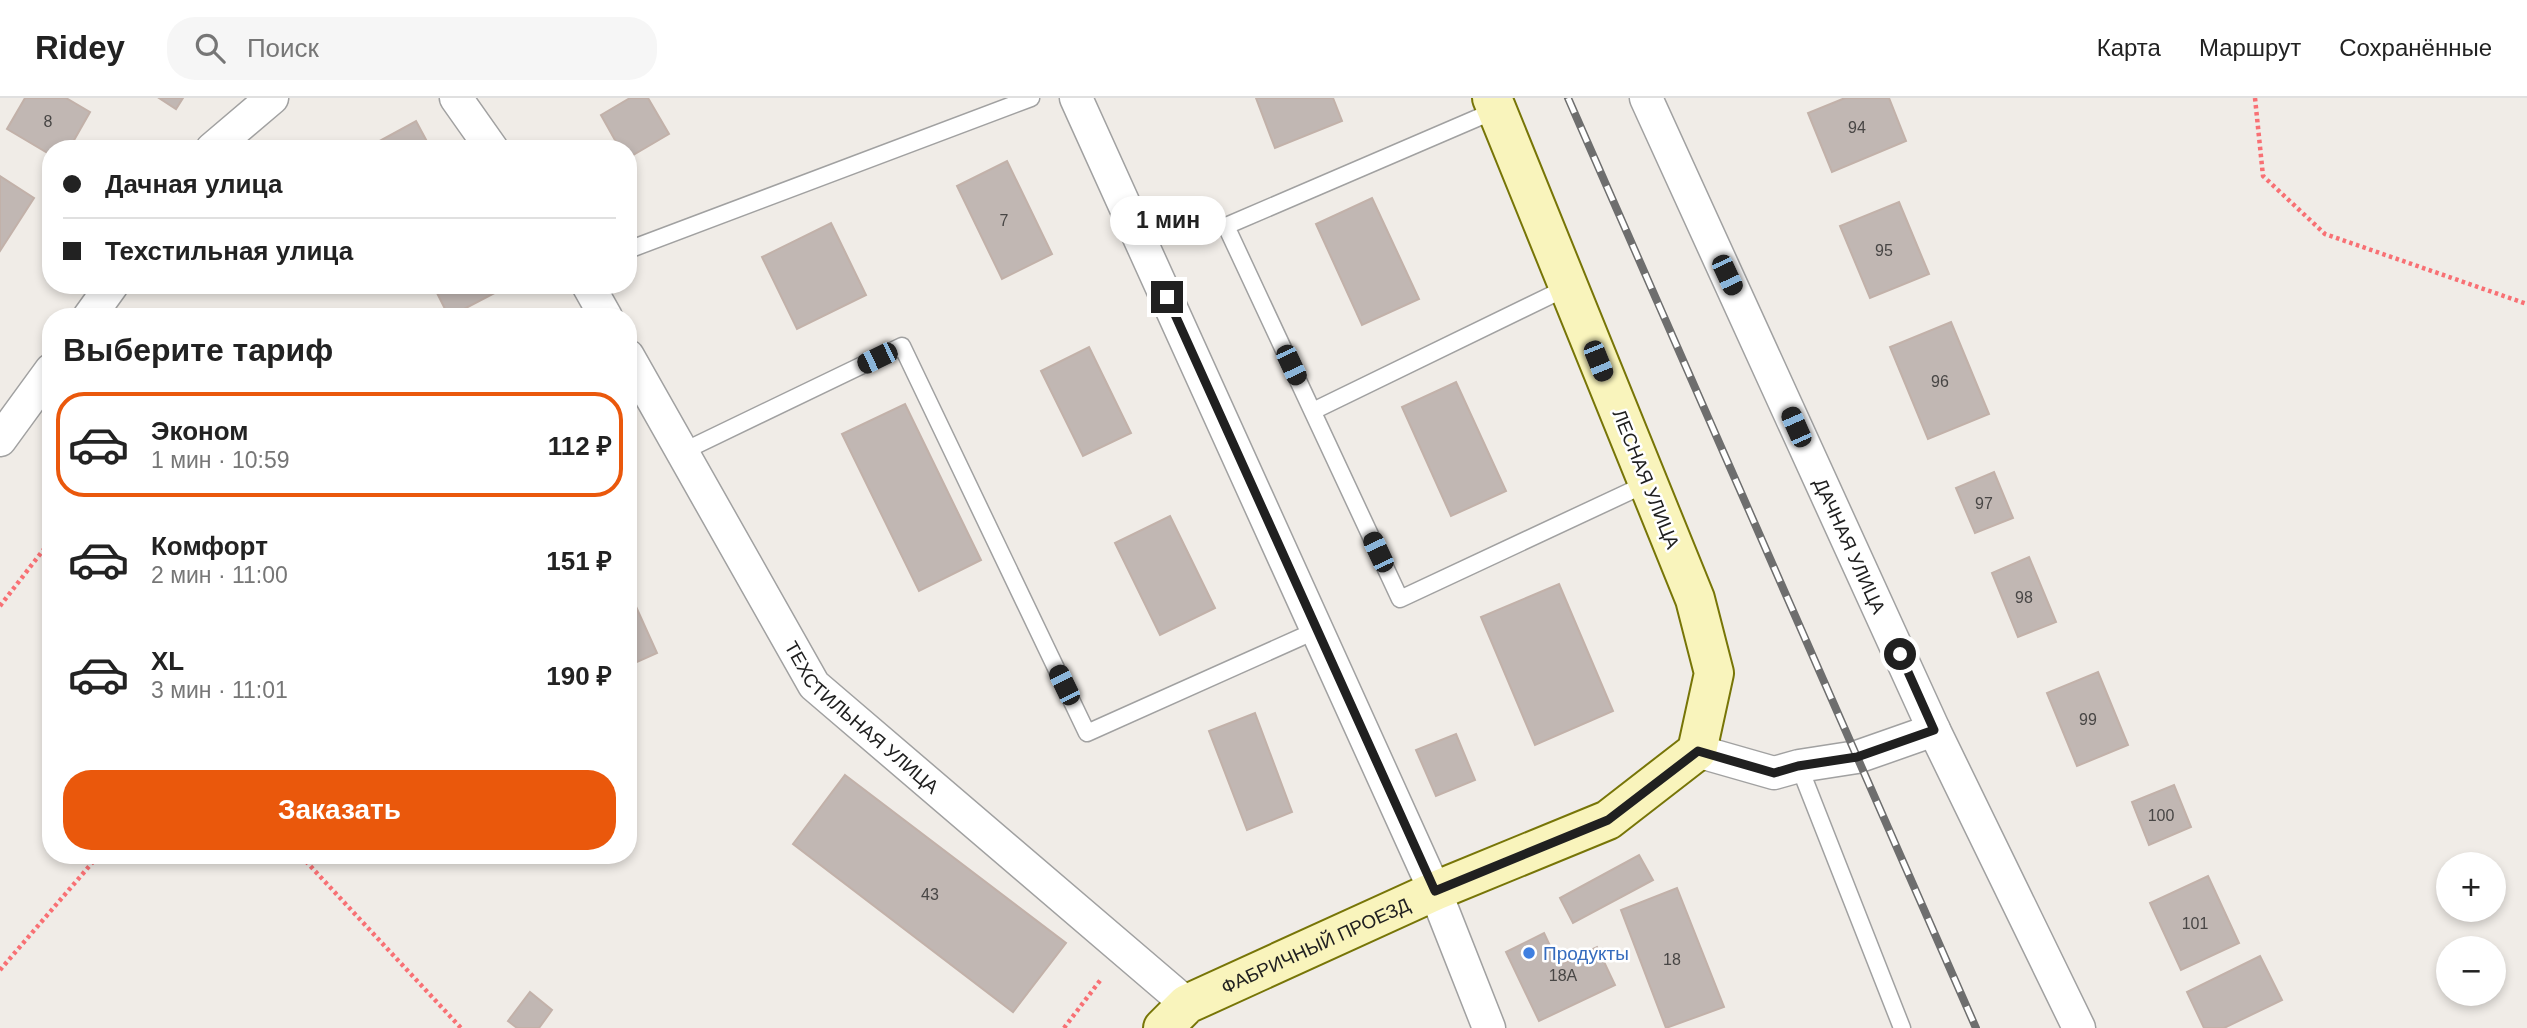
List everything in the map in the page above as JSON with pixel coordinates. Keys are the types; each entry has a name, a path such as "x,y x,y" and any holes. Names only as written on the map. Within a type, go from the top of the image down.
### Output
{"street":[{"path":"222,140 271,98"},
{"path":"456,98 486,140"},
{"path":"1076,98 1435,891 1489,1028"},
{"name":"ДАЧНАЯ УЛИЦА","path":"1646,98 1934,730 2080,1028"},
{"name":"ЛЕСНАЯ УЛИЦА","path":"1494,104 1695,600 1714,673 1698,751"},
{"name":"ТЕХСТИЛЬНАЯ УЛИЦА","path":"637,372 814,685 1123,949 1175,1016"},
{"path":"0,440 42,382"},
{"path":"1698,751 1774,773 1798,766 1857,757 1934,730"},
{"name":"ФАБРИЧНЫЙ ПРОЕЗД","path":"1175,1016 1435,891 1608,820 1698,751"}],"lane":[{"path":"637,247 1031,98"},
{"path":"1494,104 1226,226 1400,600 1648,483"},
{"path":"1312,411 1568,287"},
{"path":"682,452 902,346 1087,733 1317,630"},
{"path":"1798,766 1902,1028"}],"path":[{"path":"2255,98 2263,176 2325,234 2527,304"},
{"path":"0,606 42,552"},
{"path":"0,970 91,864"},
{"path":"308,864 461,1028"},
{"path":"1064,1028 1123,949"}],"building":[{"path":"25,98 66,98 90,112 74,140 42,140 42,150 7,129"},
{"path":"159,98 183,98 176,109"},
{"path":"630,98 648,98 669,134 637,153 637,140 615,140 601,115"},
{"path":"1256,98 1333,98 1342,121 1275,148"},
{"path":"1845,98 1889,98 1906,141 1832,172 1808,113"},
{"path":"416,121 426,140 381,140"},
{"path":"1007,161 1052,254 1002,279 957,186"},
{"path":"0,176 34,198 0,251"},
{"path":"1372,198 1419,299 1362,325 1316,224"},
{"path":"1899,202 1929,274 1870,298 1840,226"},
{"path":"831,223 866,295 797,329 762,257"},
{"path":"438,294 493,294 466,308 444,308"},
{"path":"1951,322 1989,414 1928,439 1890,347"},
{"path":"1089,347 1131,433 1083,456 1041,371"},
{"path":"1456,382 1506,491 1451,516 1402,407"},
{"path":"905,404 981,560 919,591 842,434"},
{"path":"1994,472 2013,518 1975,533 1956,488"},
{"path":"1170,516 1215,608 1160,635 1115,543"},
{"path":"2029,557 2056,622 2018,637 1992,573"},
{"path":"1559,584 1613,711 1535,745 1481,617"},
{"path":"637,609 657,653 637,662"},
{"path":"2098,672 2128,745 2077,766 2047,693"},
{"path":"1255,713 1292,812 1247,830 1209,731"},
{"path":"1456,734 1475,780 1436,796 1416,750"},
{"path":"845,775 1066,943 1013,1012 793,844"},
{"path":"2174,785 2191,827 2149,845 2132,802"},
{"path":"1639,855 1653,880 1573,923 1560,898"},
{"path":"2208,876 2239,943 2181,970 2150,903"},
{"path":"1677,888 1724,1007 1666,1028 1621,910"},
{"path":"1544,933 1559,965 1597,947 1615,985 1539,1021 1506,952"},
{"path":"2260,956 2282,1000 2224,1028 2204,1028 2187,992"},
{"path":"530,992 552,1010 539,1028 517,1028 508,1021"}],"railway":[{"path":"1568,98 1976,1028"}],"place":[{"name":"Продукты","path":"1529,953"}],"route":[{"path":"1167,297 1435,891 1608,820 1698,751 1774,773 1798,766 1857,757 1934,730 1900,654"}]}
